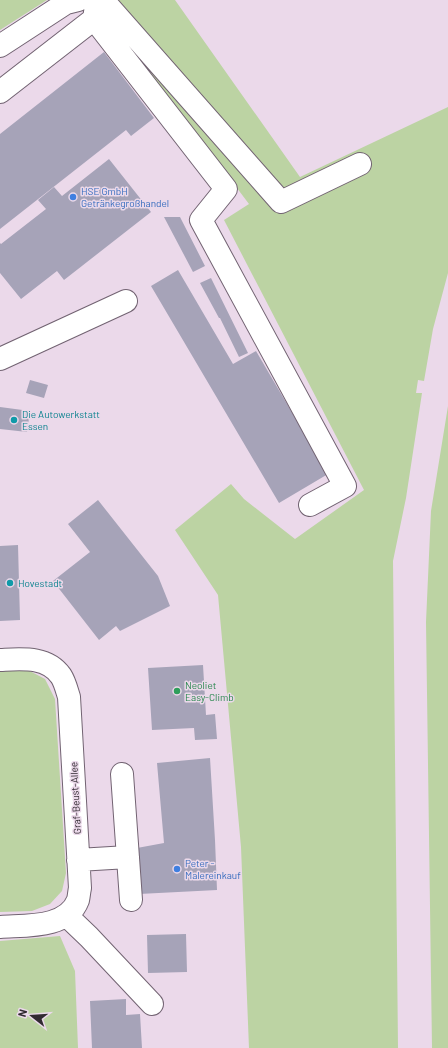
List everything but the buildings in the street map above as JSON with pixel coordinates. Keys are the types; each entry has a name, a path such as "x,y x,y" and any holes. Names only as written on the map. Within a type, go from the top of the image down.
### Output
{"street":[{"path":"0,46 66,3 78,0"},
{"path":"103,0 281,202 360,164"},
{"path":"0,92 96,10 226,189 201,220 345,486 310,505"},
{"path":"0,359 126,301"},
{"name":"Graf-Beust-Allee","path":"0,660 28,659 45,663 62,677 69,697 80,888 78,900 71,912 66,915"},
{"path":"122,774 131,900"},
{"path":"78,860 128,857"},
{"path":"0,927 37,925 60,919 66,915 89,937 152,1004"}],"green space":[{"path":"0,0 47,0 0,30"},
{"path":"95,0 175,0 300,177 448,107 448,273 433,329 424,381 418,380 416,393 422,393 406,498 393,561 398,1048 249,1048 241,847 218,595 175,530 231,484 244,499 295,539 364,490 224,220 249,204"},
{"path":"448,406 448,1048 432,1048 426,622 431,511"},
{"path":"26,669 45,679 55,699 66,873 62,891 50,904 32,911 0,912 0,670"},
{"path":"60,936 75,971 78,1048 0,1048 0,941"}],"place":[{"name":"HSE GmbH Getränkegroßhandel","path":"73,197"},
{"name":"Die Autowerkstatt Essen","path":"14,420"},
{"name":"Hovestadt","path":"10,583"},
{"name":"Neoliet Easy-Climb","path":"177,691"},
{"name":"Peter - Malereinkauf","path":"177,869"}]}
